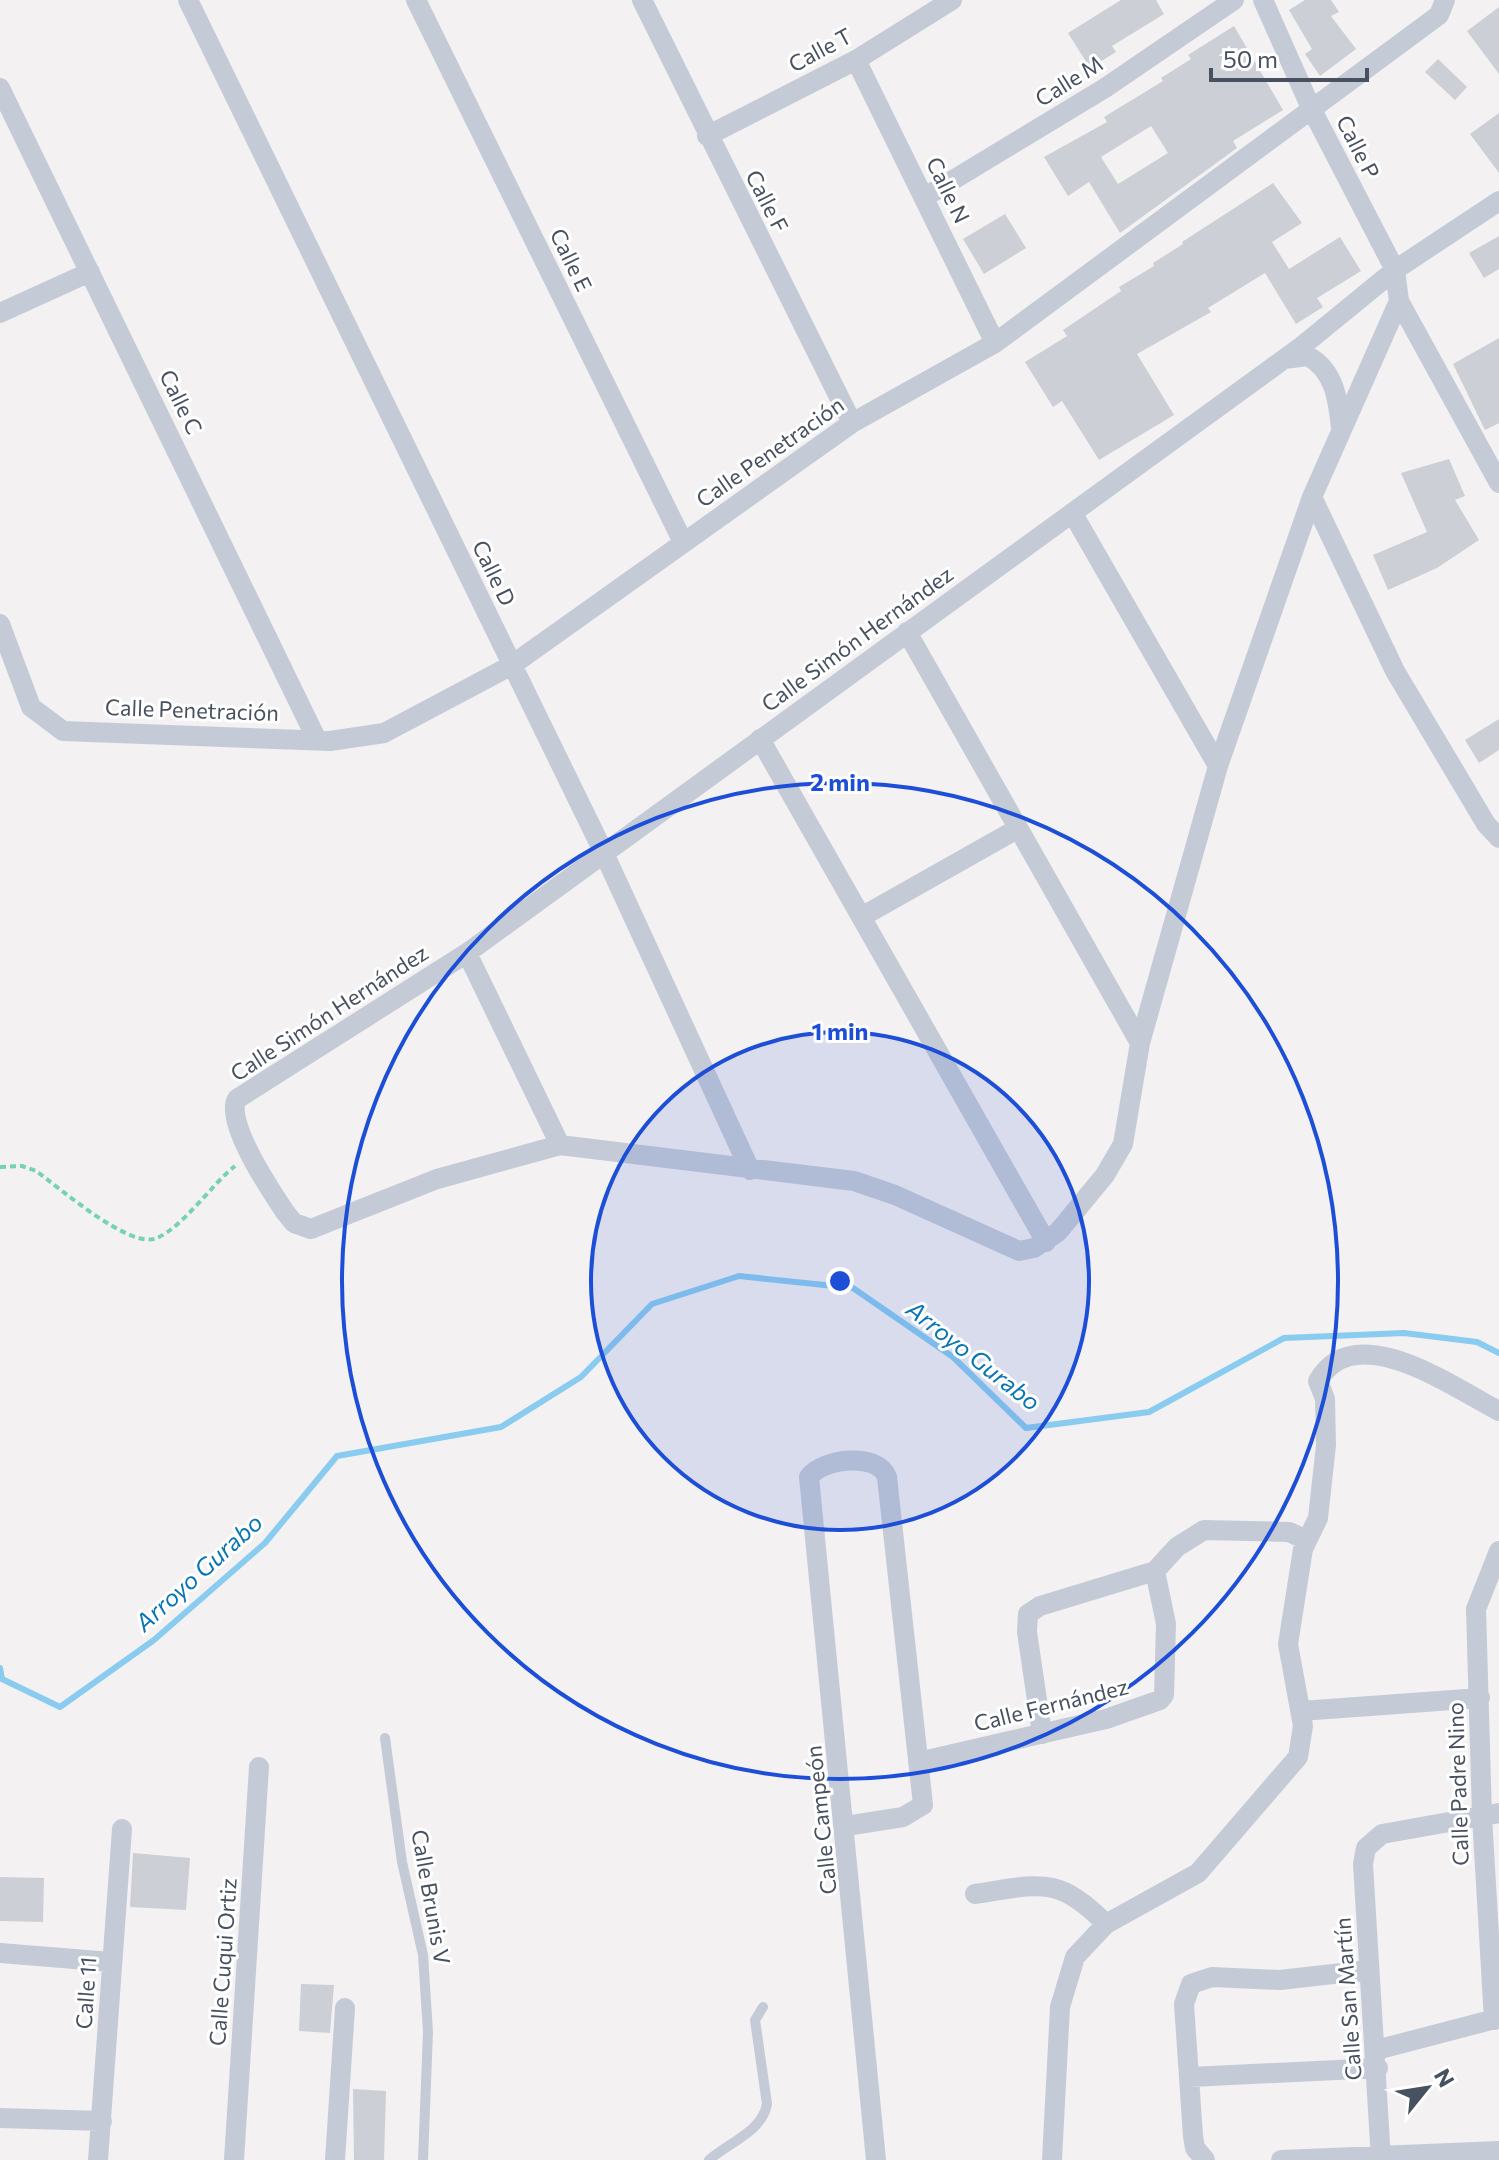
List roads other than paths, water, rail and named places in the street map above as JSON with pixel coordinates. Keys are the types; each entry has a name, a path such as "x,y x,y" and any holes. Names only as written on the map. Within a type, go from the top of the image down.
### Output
{"street":[{"name":"Calle D","path":"188,0 603,851 750,1170"},
{"name":"Calle E","path":"416,0 683,542"},
{"name":"Calle F","path":"642,0 852,423"},
{"name":"Calle T","path":"707,136 856,60 952,0"},
{"name":"Calle M","path":"925,197 1105,88 1234,0"},
{"name":"Calle P","path":"1263,0 1311,108 1395,270"},
{"name":"Calle Penetración","path":"5,651 31,707 63,731 345,741 384,733 512,665 852,423 995,343 1442,7"},
{"name":"Calle N","path":"856,60 995,343"},
{"name":"Calle C","path":"0,88 316,738"},
{"name":"Calle Simón Hernández","path":"560,1145 437,1179 311,1229 294,1223 285,1212 251,1154 234,1104 243,1094 356,1026 467,953 603,851 1284,359 1395,270 1499,201"},
{"path":"1395,270 1399,301 1499,483"},
{"path":"0,313 90,272"},
{"path":"467,953 560,1145 854,1181 895,1195 1019,1251 1046,1242 1086,1202 1123,1144 1140,1043 1218,766 1312,497 1399,301"},
{"path":"1284,359 1308,356 1323,369 1336,392 1342,431"},
{"path":"1312,497 1395,671 1486,824 1499,838"},
{"path":"1073,514 1218,766"},
{"path":"0,624 5,651"},
{"path":"907,632 1140,1043"},
{"path":"760,739 1046,1242"},
{"path":"863,916 1017,829"},
{"path":"1052,2160 1056,2055 1065,1984 1075,1957 1106,1924 1198,1873 1298,1757 1303,1726 1288,1644 1307,1540 1318,1518 1326,1445 1325,1399 1318,1381 1325,1368 1345,1358 1387,1354 1499,1411"},
{"name":"Calle Campeón","path":"876,2160 846,1826 809,1477 816,1468 827,1464 875,1462 884,1467 918,1762"},
{"path":"1042,1734 1027,1632 1028,1614 1040,1606 1155,1571 1177,1547 1204,1530 1289,1532 1307,1540"},
{"name":"Calle Padre Nino","path":"1496,2019 1490,1815 1476,1609 1499,1551"},
{"name":"Calle Fernández","path":"918,1762 1155,1704 1164,1695 1166,1624 1155,1571"},
{"path":"1301,1711 1480,1698"},
{"path":"846,1826 915,1813 923,1805 918,1762"},
{"name":"Calle Cuqui Ortiz","path":"234,2160 259,1767"},
{"name":"Calle San Martín","path":"1381,2158 1377,2059 1368,1970 1363,1864 1366,1848 1374,1839 1394,1831 1490,1815"},
{"name":"Calle 11","path":"98,2160 122,1829"},
{"path":"975,1894 1023,1887 1059,1888 1084,1902 1106,1924"},
{"path":"0,1953 111,1962"},
{"path":"1205,2160 1195,2148 1193,2136 1184,2004 1191,1984 1201,1978 1280,1980 1368,1970"},
{"path":"335,2160 345,2008"},
{"path":"1190,2077 1377,2059 1496,2019"},
{"path":"0,2118 102,2121"},
{"path":"1281,2160 1499,2151"}],"lane":[{"name":"Calle Brunis V","path":"385,1738 402,1862 423,1955 428,2032 423,2160"},
{"path":"709,2160 760,2123 765,2114 767,2104 755,2020 763,2007"}],"waterway":[{"name":"Arroyo Gurabo","path":"0,1668 2,1679 60,1707 154,1640 265,1543 337,1456 501,1427 581,1377 652,1304 739,1276 853,1288 953,1357 1026,1428 1149,1412 1284,1338 1404,1333 1477,1342 1499,1353"}]}
